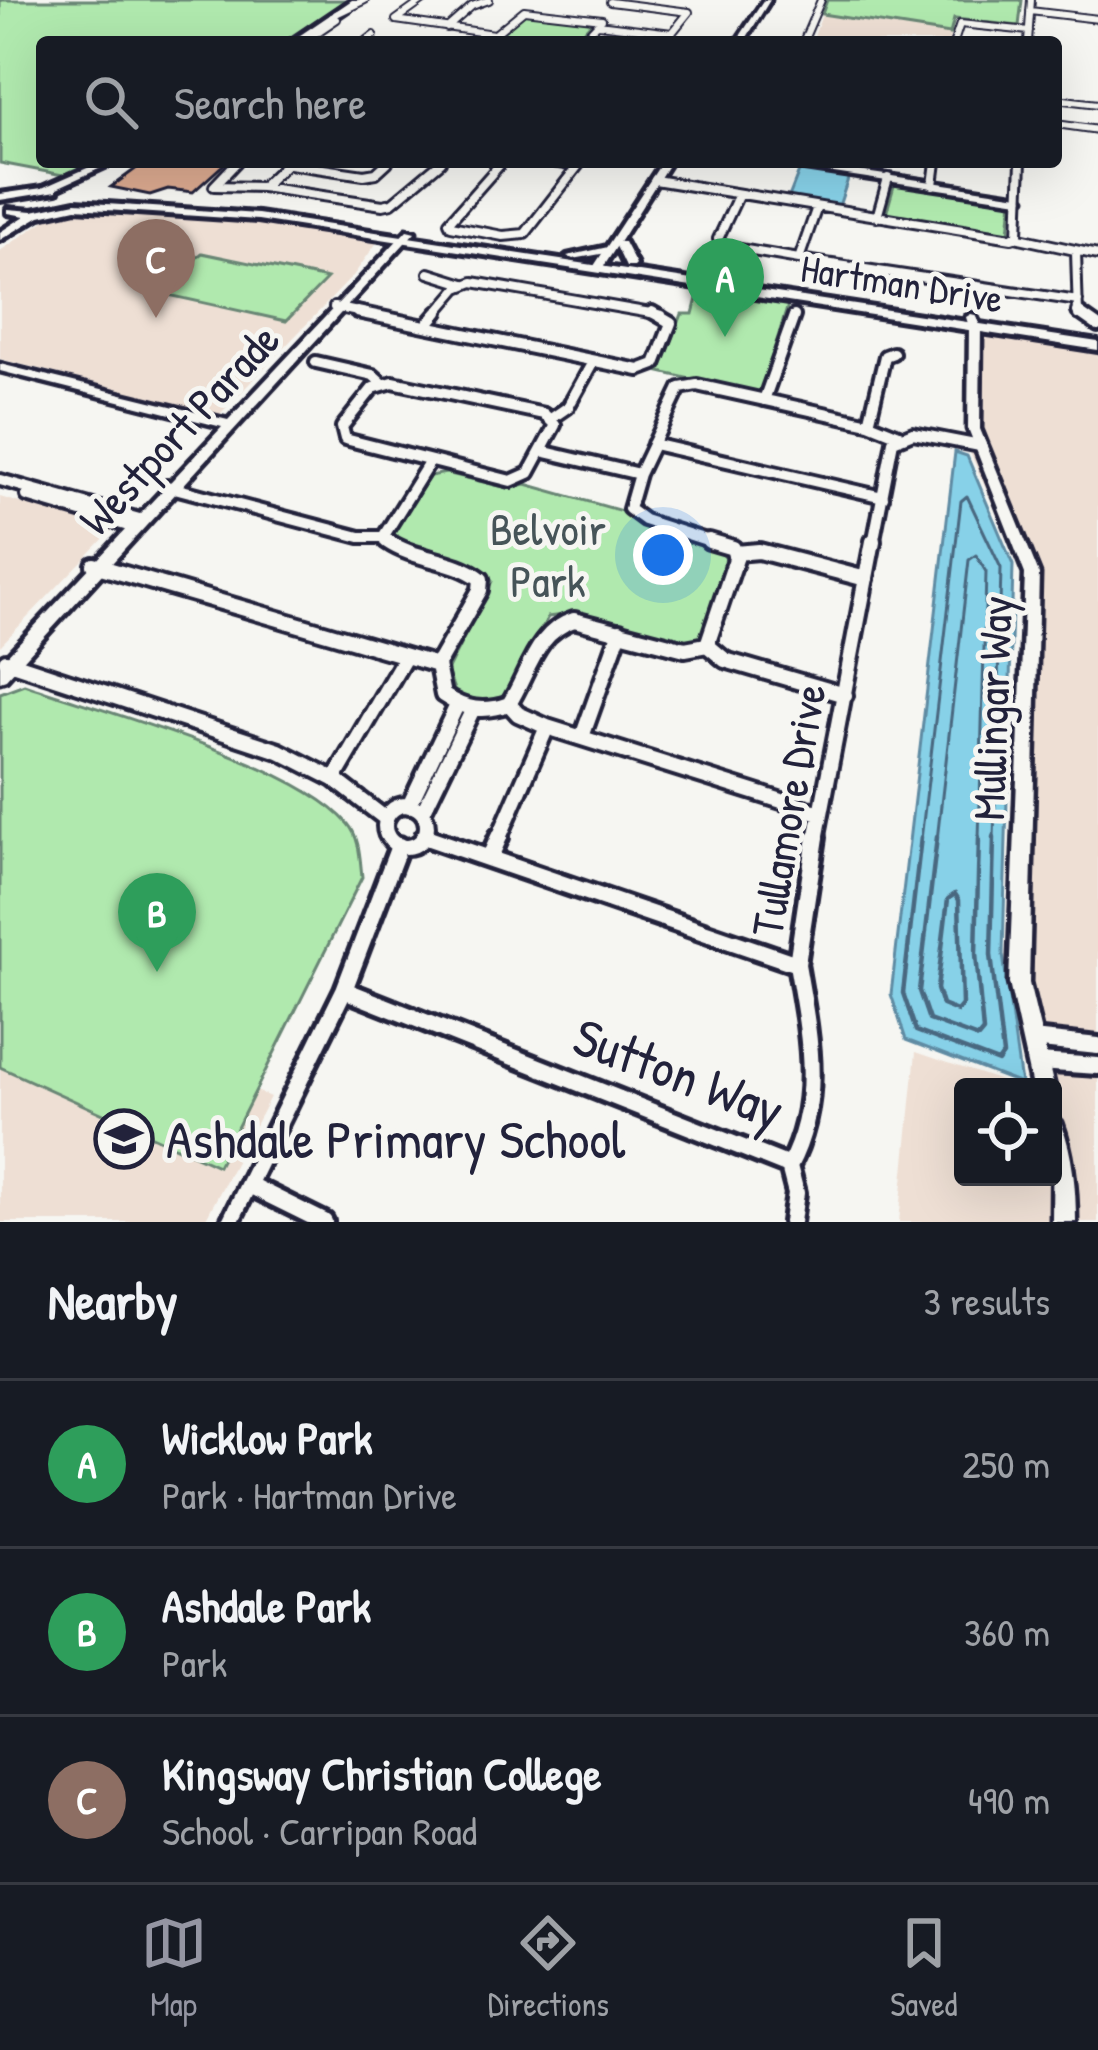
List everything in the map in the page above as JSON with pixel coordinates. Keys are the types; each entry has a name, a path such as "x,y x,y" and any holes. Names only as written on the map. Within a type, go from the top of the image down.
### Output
{"main road":[{"path":"302,36 361,0"},
{"path":"0,226 5,205 21,194 97,168"},
{"path":"53,208 62,194 102,168"},
{"name":"Hartman Drive","path":"46,189 274,211 443,246 609,256 972,328 1098,342"},
{"path":"5,205 38,213"},
{"name":"Hartman Drive","path":"38,213 95,206 258,217 401,238 609,256 630,265 972,328 1098,342"},
{"path":"0,237 38,213"}],"street":[{"path":"424,0 396,20 494,34"},
{"path":"447,28 472,6 489,0"},
{"path":"538,11 551,0"},
{"path":"744,36 767,0"},
{"path":"806,36 821,0"},
{"path":"1029,36 1030,0"},
{"path":"586,36 611,1 689,12"},
{"path":"492,36 522,11 672,34 697,2"},
{"path":"1030,11 1098,19"},
{"path":"312,36 337,19 334,15"},
{"path":"956,36 960,24 1029,31"},
{"path":"1062,100 1097,104 1095,92"},
{"path":"1062,125 1098,130"},
{"path":"231,168 214,186 383,205 392,203 434,168"},
{"path":"262,188 284,168"},
{"path":"320,168 364,175 381,168"},
{"path":"497,168 451,226 503,236 526,234 576,168"},
{"path":"609,256 662,168"},
{"path":"822,168 1019,198"},
{"path":"933,185 935,168"},
{"path":"1014,237 1021,168"},
{"path":"877,217 888,178"},
{"path":"655,180 1014,237 1098,255"},
{"path":"723,246 718,239 739,194"},
{"path":"799,259 817,207"},
{"name":"Westport Parade","path":"4,666 401,238"},
{"path":"703,268 710,252 723,246 1078,301"},
{"path":"1076,252 1078,316 1098,326"},
{"path":"337,308 632,370 651,368 670,320 660,313 479,282 464,284 429,273"},
{"path":"427,326 464,284"},
{"path":"764,400 794,316"},
{"name":"Mullingar Way","path":"972,328 971,408 980,446 1032,574 1019,982 1041,1078"},
{"path":"869,423 885,356 893,353"},
{"path":"316,362 374,376 382,383 400,382 552,418 568,407 593,362"},
{"path":"0,370 225,427"},
{"path":"382,383 342,427 343,435 355,444 516,481 529,473 542,451 555,425 552,418"},
{"path":"736,554 723,542 635,515 629,503 682,387 697,385 869,423 899,435 913,433 980,446"},
{"name":"Tullamore Drive","path":"424,836 797,964 820,813 893,441 899,435"},
{"path":"653,444 883,497"},
{"path":"542,451 639,475"},
{"path":"383,537 429,463"},
{"path":"0,484 136,523"},
{"path":"170,487 360,537 383,537 397,548 462,566 481,579 480,590 437,665 443,695 464,708 509,704"},
{"path":"736,554 759,551 866,579"},
{"path":"707,645 736,554"},
{"path":"97,566 437,665"},
{"path":"509,704 555,626 574,620 685,649 707,645"},
{"path":"582,737 620,631"},
{"path":"707,645 725,660 845,694"},
{"path":"334,779 404,659"},
{"path":"4,666 279,751 334,779 386,819"},
{"path":"509,704 518,714 547,727 820,813"},
{"path":"416,809 464,708"},
{"path":"490,857 547,727"},
{"path":"397,808 416,809 428,824 424,836 399,846 387,838 386,819 397,808"},
{"path":"230,1222 344,990 399,846"},
{"name":"Sutton Way","path":"344,990 789,1166 802,1146 814,1094 797,964"},
{"path":"1035,1051 1098,1046"},
{"path":"1035,1051 1098,1066"},
{"path":"789,1166 796,1193 792,1222"},
{"path":"1062,1170 1064,1222"},
{"path":"249,1185 324,1222"}],"shaded area":[{"path":"822,15 950,35 950,36 814,36"},
{"path":"54,214 210,217 378,241 353,276 219,415 0,359 0,251"},
{"path":"983,332 1098,350 1098,1222 899,1222 916,1052 993,1078 954,1078 954,1186 1062,1186 1062,1078 1029,1078 1012,990 1023,574 968,448 983,444"},
{"path":"0,497 112,530 0,646"},
{"name":"Ashdale Primary School","path":"0,979 270,1097 204,1222 0,1222"}],"green space":[{"path":"0,0 354,0 298,36 36,36 36,168 88,168 68,176 0,163"},
{"path":"827,0 1022,0 1019,26 954,19 950,34 822,14"},
{"path":"525,13 593,21 579,36 498,36"},
{"path":"895,182 1012,200 1009,233 886,214"},
{"path":"202,253 327,279 286,321 155,292"},
{"path":"699,291 788,305 760,395 660,372 682,314 693,314"},
{"name":"Belvoir Park","path":"446,473 508,488 526,484 622,511 640,526 717,547 728,561 704,635 694,643 680,643 579,613 548,617 503,699 474,702 456,695 447,671 492,581 470,564 413,549 392,534 430,476"},
{"path":"24,684 244,760 322,802 355,836 362,877 218,1166 0,1067 0,693"}],"water":[{"path":"800,169 849,176 839,206 789,197"},
{"path":"955,452 967,456 1013,565 1003,955 1020,1078 1005,1078 906,1040 891,994"}],"building":[{"path":"137,168 219,168 193,192 168,189 150,195 111,187"}],"place":[{"name":"Kingsway Christian College","path":"156,318"},
{"name":"Wicklow Park","path":"725,337"},
{"name":"Ashdale Park","path":"157,972"},
{"name":"Ashdale Primary School","path":"124,1139"}]}
